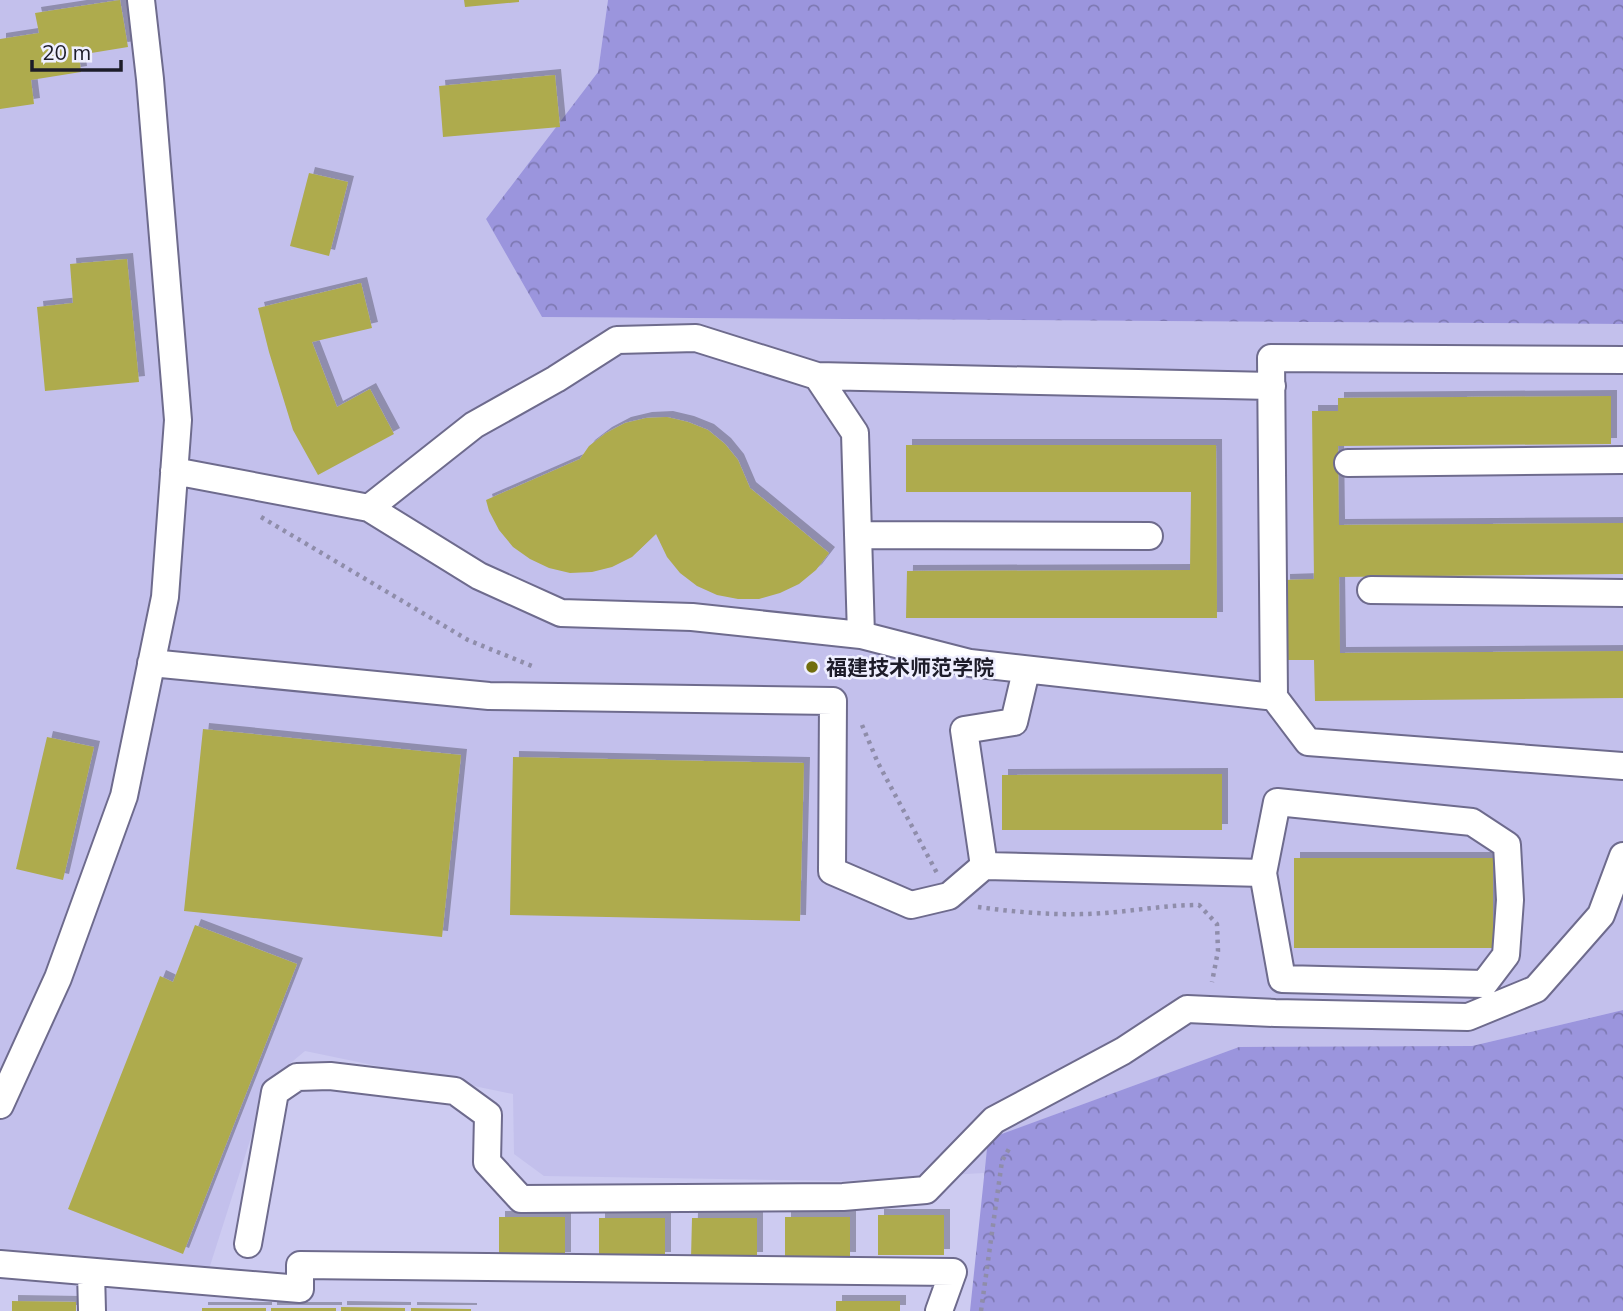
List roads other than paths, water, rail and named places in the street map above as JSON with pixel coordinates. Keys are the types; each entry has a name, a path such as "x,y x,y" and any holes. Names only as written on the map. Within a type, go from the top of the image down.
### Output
{"street":[{"path":"0,1105 58,978 124,796 165,597 178,420 141,0"},
{"path":"369,508 474,425 556,379 617,340 696,338 817,376 1272,386"},
{"path":"1623,360 1271,358 1274,697 1308,742 1623,766"},
{"path":"817,376 855,433 861,635"},
{"path":"1348,463 1623,460"},
{"path":"174,471 369,508 479,576 561,613 692,617 861,635 970,663 1274,697"},
{"path":"858,535 1149,536"},
{"path":"1371,590 1623,593"},
{"path":"151,663 489,696 833,701 832,871 911,905 949,896 984,866 1263,873"},
{"path":"984,866 964,730 1014,722 1026,671"},
{"path":"1277,803 1472,822 1507,845 1510,900 1506,955 1484,984 1282,979 1263,873 1277,803"},
{"path":"248,1244 275,1092 297,1077 330,1076 455,1091 488,1115 487,1163 521,1199 843,1197 926,1190 994,1120 1123,1051 1187,1009 1468,1017 1536,989 1601,915 1623,856"},
{"path":"0,1265 300,1289 300,1265 953,1272 939,1311"},
{"path":"91,1272 92,1311"}],"place":[{"name":"福建技术师范学院","path":"812,667"}]}
